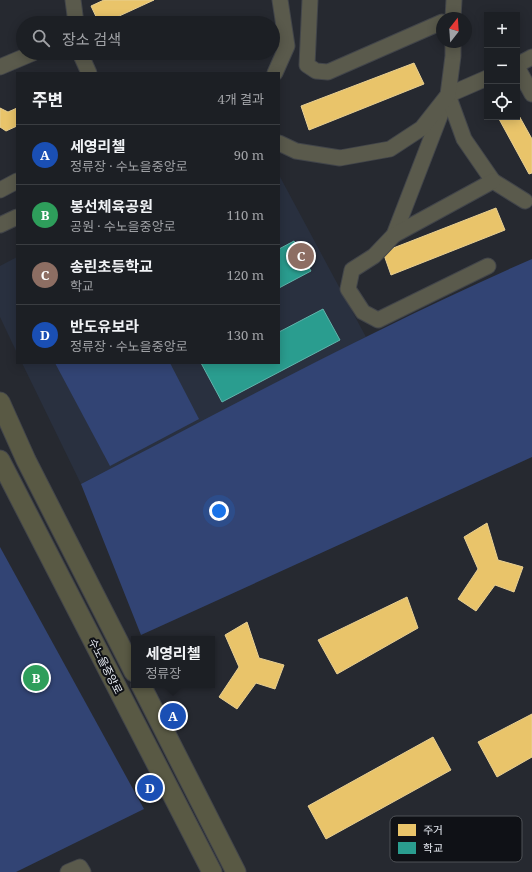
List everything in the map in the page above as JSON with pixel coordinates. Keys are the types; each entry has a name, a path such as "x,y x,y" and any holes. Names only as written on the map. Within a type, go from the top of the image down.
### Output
{"main road":[{"name":"수노을중앙로","path":"0,402 26,460 131,666"},
{"name":"수노을중앙로","path":"0,460 212,872"},
{"name":"수노을중앙로","path":"143,688 236,872"}],"street":[{"path":"73,0 75,16"},
{"path":"275,72 287,46 280,0"},
{"path":"310,0 307,65 316,72 328,72 436,25"},
{"path":"451,12 454,0"},
{"path":"394,236 448,95 453,48"},
{"path":"520,64 532,57"},
{"path":"0,67 16,60"},
{"path":"83,60 89,72"},
{"path":"520,72 532,94"},
{"path":"280,144 296,152 340,158 390,149 422,128 448,95 484,79"},
{"path":"448,95 464,138 492,181 525,201"},
{"path":"488,266 378,320 363,312 348,289 352,270 374,256 394,236 492,181"},
{"path":"0,190 16,182"},
{"path":"0,225 16,217"},
{"path":"68,872 80,867 83,872"}],"shaded area":[{"path":"280,177 366,337 81,484 22,364 280,364"},
{"path":"16,258 16,351 0,317 0,266"},
{"path":"532,259 532,457 141,635 81,484 361,339"},
{"path":"56,364 171,364 199,419 110,466"},
{"path":"0,547 144,809 16,872 0,872"}],"building: 주거":[{"path":"104,0 154,0 119,16 96,16 91,6"},
{"path":"414,63 424,84 309,130 301,106"},
{"path":"0,108 8,112 16,108 16,126 6,131 0,127"},
{"path":"520,117 532,139 532,173 529,174 500,120 520,120"},
{"path":"496,208 505,230 391,275 383,252"},
{"path":"487,523 498,560 523,567 514,592 495,585 476,611 458,599 478,569 464,537"},
{"path":"407,597 418,628 337,674 318,640"},
{"path":"247,622 259,658 284,665 275,689 256,683 237,709 219,697 239,667 225,635"},
{"path":"532,714 532,757 497,777 478,742"},
{"path":"433,737 451,770 326,839 308,806"}],"building: 학교":[{"path":"294,241 311,271 280,287 280,248"},
{"path":"323,309 340,340 222,402 202,364 280,364 280,331"}],"place":[{"name":"송린초등학교","path":"301,256"},
{"name":"봉선체육공원","path":"36,678"},
{"name":"세영리첼","path":"173,716"},
{"name":"반도유보라","path":"150,788"}]}
